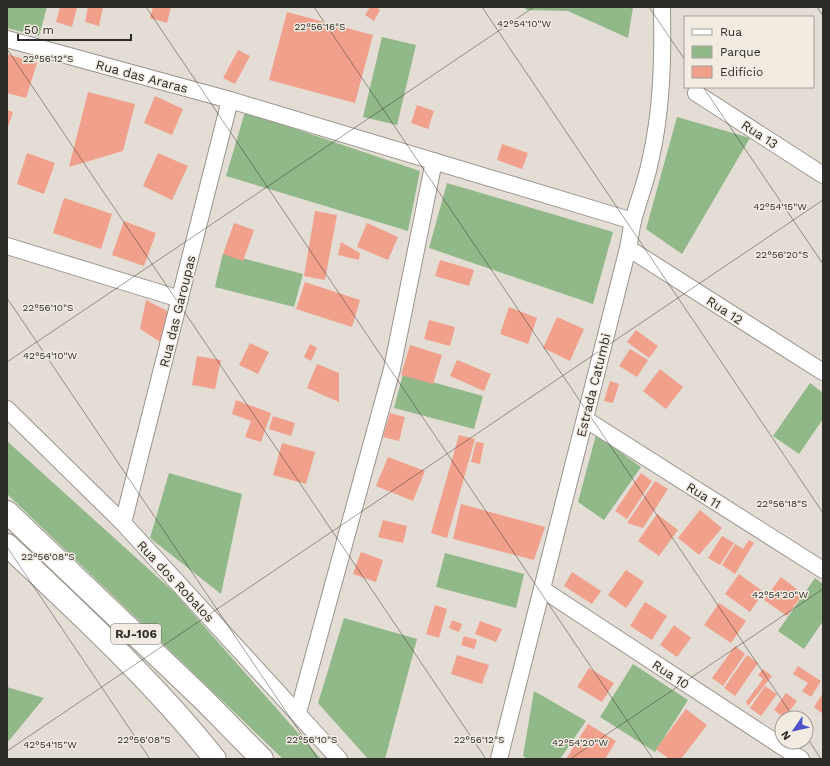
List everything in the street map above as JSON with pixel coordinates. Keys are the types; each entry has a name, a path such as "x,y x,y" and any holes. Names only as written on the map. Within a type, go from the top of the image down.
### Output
{"highway":[{"name":"RJ-106","path":"7,512 198,693 262,759"},
{"name":"RJ-106","path":"7,545 114,648 162,698 215,759"}],"street":[{"name":"Estrada Catumbi","path":"499,759 628,248 633,221 650,163 661,93 663,58 662,7"},
{"name":"Rua das Araras","path":"7,40 230,100 633,221"},
{"name":"Rua 13","path":"696,93 823,175"},
{"name":"Rua das Garoupas","path":"123,523 230,100"},
{"path":"298,713 392,368 434,161"},
{"path":"7,246 180,299"},
{"name":"Rua 12","path":"628,248 823,372"},
{"name":"Rua dos Robalos","path":"7,409 123,523 339,759"},
{"name":"Rua 11","path":"585,419 823,570"},
{"name":"Rua 10","path":"542,589 801,759"}],"green space":[{"path":"7,7 47,7 39,36 7,28"},
{"path":"525,7 633,7 628,38 568,11 526,10"},
{"path":"382,37 416,45 397,125 363,117"},
{"path":"245,112 420,171 408,231 226,176"},
{"path":"677,117 750,138 682,254 646,229"},
{"path":"447,183 613,232 593,304 429,248"},
{"path":"223,253 303,274 294,307 215,287"},
{"path":"403,374 483,396 474,429 394,408"},
{"path":"810,383 823,393 823,419 799,454 773,436"},
{"path":"596,435 641,467 604,520 578,502"},
{"path":"7,441 174,592 321,759 283,759 7,494"},
{"path":"169,473 242,494 221,594 150,538"},
{"path":"445,553 524,574 516,608 436,587"},
{"path":"815,578 823,584 823,621 804,649 778,631"},
{"path":"344,618 417,639 385,759 368,759 318,703"},
{"path":"633,664 688,700 655,752 600,717"},
{"path":"7,687 44,698 7,743"},
{"path":"534,691 586,721 560,759 528,759 523,756"}],"building":[{"path":"60,7 77,7 72,27 56,22"},
{"path":"88,7 103,7 99,26 85,22"},
{"path":"153,7 171,7 167,23 150,18"},
{"path":"370,7 376,7 380,10 374,21 365,15"},
{"path":"287,12 373,35 355,103 269,80"},
{"path":"238,50 250,56 235,84 223,78"},
{"path":"7,54 37,63 26,98 7,93"},
{"path":"88,92 135,104 123,151 69,167"},
{"path":"155,96 183,109 172,135 144,123"},
{"path":"417,105 434,111 428,129 411,123"},
{"path":"7,110 13,112 7,130"},
{"path":"502,144 528,153 522,169 497,160"},
{"path":"27,153 55,163 44,194 17,184"},
{"path":"158,153 188,166 172,200 143,186"},
{"path":"64,198 112,214 101,249 53,233"},
{"path":"315,211 337,215 325,280 304,276"},
{"path":"124,221 156,233 144,266 112,255"},
{"path":"234,223 254,230 243,261 223,254"},
{"path":"367,223 398,237 388,260 357,247"},
{"path":"341,242 360,253 359,260 338,255"},
{"path":"440,260 474,270 469,286 435,276"},
{"path":"305,282 360,300 352,327 296,309"},
{"path":"146,300 171,313 165,345 140,329"},
{"path":"509,307 537,318 528,344 500,334"},
{"path":"557,317 584,329 570,361 543,348"},
{"path":"429,320 455,327 450,346 424,339"},
{"path":"636,330 658,346 649,358 627,342"},
{"path":"250,343 269,352 258,374 239,365"},
{"path":"310,344 317,348 311,361 304,357"},
{"path":"410,345 442,355 433,384 401,375"},
{"path":"630,349 648,360 637,377 619,366"},
{"path":"197,356 221,360 215,389 192,385"},
{"path":"457,360 491,374 484,391 450,376"},
{"path":"317,364 339,373 339,402 307,388"},
{"path":"660,369 683,387 666,409 643,391"},
{"path":"610,381 619,384 613,403 604,401"},
{"path":"236,400 271,413 261,442 245,437 251,421 232,414"},
{"path":"390,413 405,417 399,441 383,437"},
{"path":"273,416 295,423 291,436 269,429"},
{"path":"459,435 475,439 447,538 431,533"},
{"path":"476,442 484,443 480,464 471,462"},
{"path":"282,443 315,452 306,484 273,475"},
{"path":"388,457 425,471 413,501 376,486"},
{"path":"641,473 652,481 627,519 615,511"},
{"path":"655,481 668,489 643,528 627,523"},
{"path":"461,504 545,527 534,560 453,539"},
{"path":"700,510 722,528 699,555 678,538"},
{"path":"657,514 678,530 659,556 638,541"},
{"path":"383,520 407,526 403,543 378,537"},
{"path":"722,536 734,543 720,565 708,558"},
{"path":"749,540 754,543 735,574 722,565 735,544 743,549"},
{"path":"361,552 383,560 376,582 353,574"},
{"path":"626,570 644,582 626,608 608,595"},
{"path":"572,572 601,591 592,604 564,586"},
{"path":"739,574 764,592 750,612 725,594"},
{"path":"781,577 803,594 787,616 764,600"},
{"path":"645,602 667,616 652,640 630,626"},
{"path":"719,603 746,621 731,643 704,625"},
{"path":"435,605 447,609 439,638 426,634"},
{"path":"452,620 462,624 459,632 449,628"},
{"path":"480,621 502,629 496,642 475,634"},
{"path":"674,625 691,638 677,657 660,645"},
{"path":"464,636 477,640 474,649 461,645"},
{"path":"735,646 745,654 723,686 712,678"},
{"path":"457,655 489,665 482,684 451,674"},
{"path":"747,655 758,663 735,696 724,688"},
{"path":"798,666 821,681 811,697 802,691 808,683 793,674"},
{"path":"589,668 614,683 602,702 577,687"},
{"path":"763,669 772,676 748,706 746,702 763,679 758,675"},
{"path":"765,686 777,694 761,716 750,708"},
{"path":"786,693 797,701 790,710 774,710"},
{"path":"823,693 823,714 814,707"},
{"path":"686,709 707,725 681,759 669,759 656,749"},
{"path":"588,724 616,741 605,759 566,759"}]}
